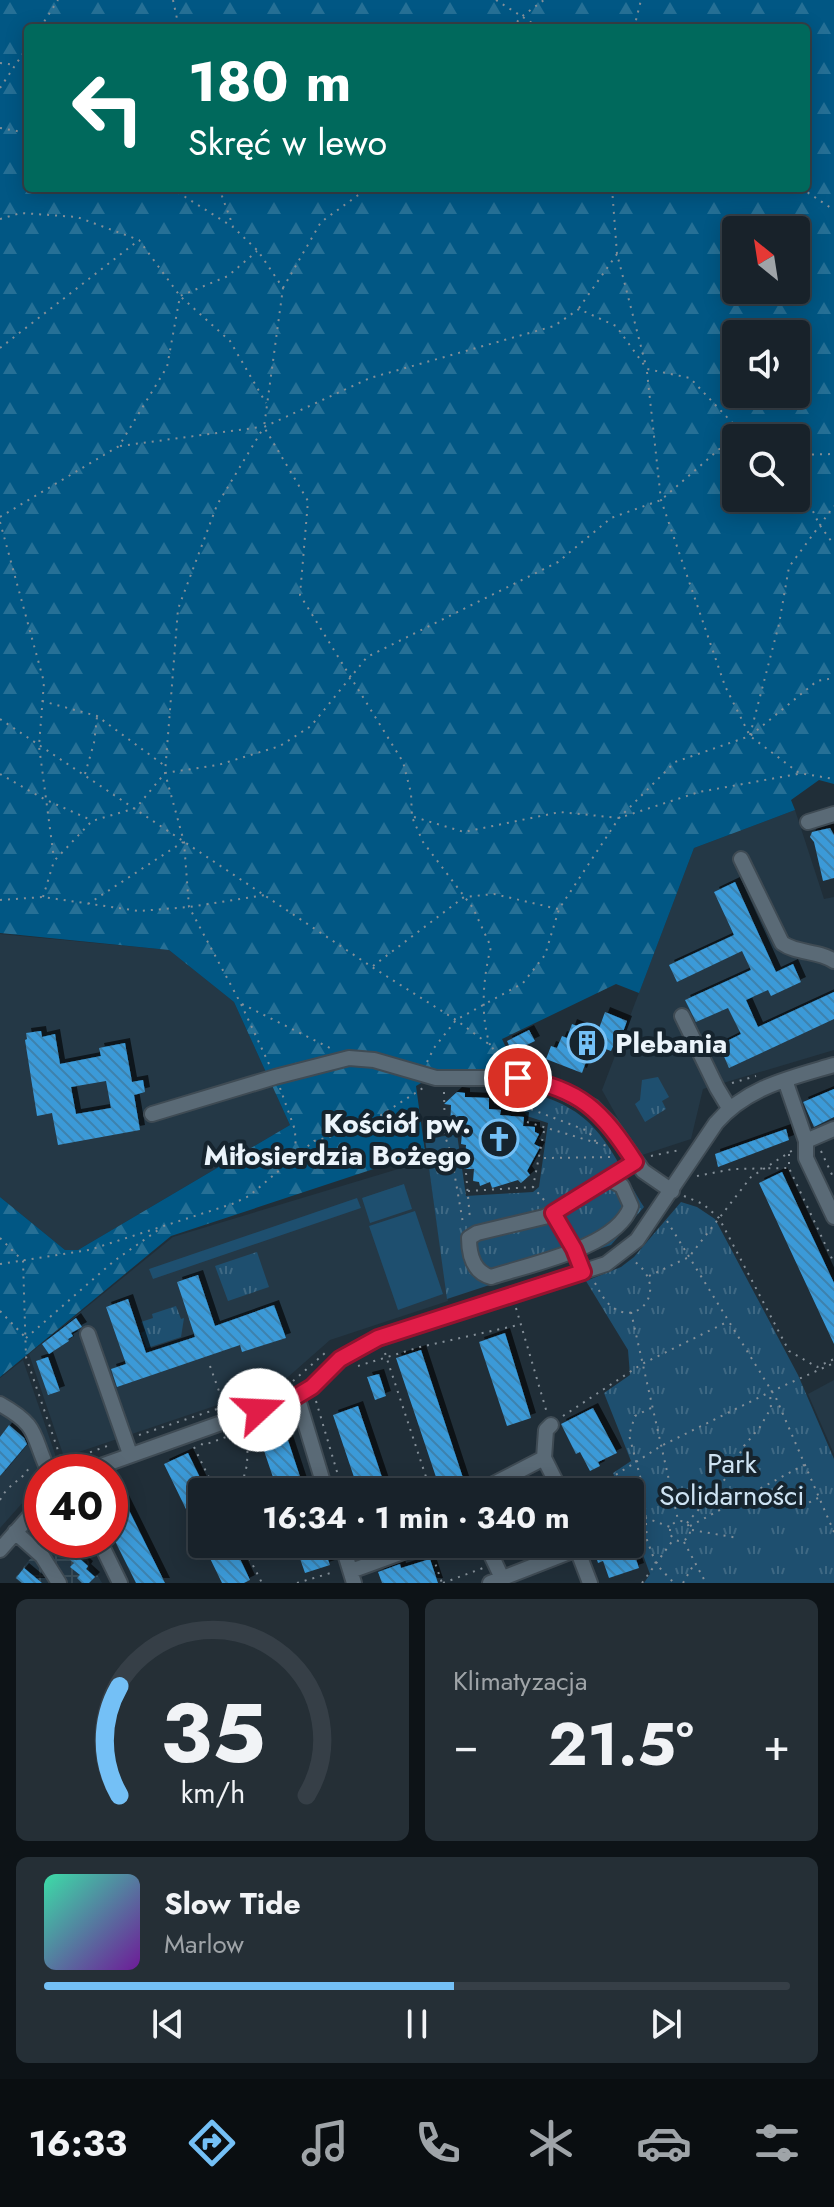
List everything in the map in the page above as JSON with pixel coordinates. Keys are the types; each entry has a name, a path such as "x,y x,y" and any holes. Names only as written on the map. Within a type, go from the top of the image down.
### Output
{"street":[{"path":"808,822 834,814"},
{"path":"741,859 782,943 791,948 832,955"},
{"path":"682,1016 729,1108"},
{"path":"152,1114 349,1058 374,1060 434,1080 518,1078 555,1087 593,1107 610,1124 628,1161 672,1191"},
{"path":"88,1334 130,1454 293,1390 312,1387 340,1359 378,1338 588,1275 626,1251 637,1240 729,1108 759,1089 834,1065"},
{"path":"785,1080 806,1141 806,1158 834,1217"},
{"path":"806,1141 834,1129"},
{"path":"607,1178 622,1186 631,1206 613,1232 574,1249 491,1277 475,1269 469,1238 552,1210 607,1178 628,1161"},
{"path":"552,1210 588,1275"},
{"path":"293,1390 321,1478"},
{"path":"0,1404 29,1423 45,1454"},
{"path":"551,1425 546,1430 544,1458 554,1478"},
{"path":"500,1478 544,1458"},
{"path":"0,1550 24,1523"},
{"path":"15,1532 42,1556 59,1583"},
{"path":"108,1558 120,1583"},
{"path":"349,1575 403,1558"},
{"path":"492,1558 496,1581 550,1558"},
{"path":"580,1558 590,1583"}],"path":[{"path":"43,24 58,0"},
{"path":"173,0 178,24"},
{"path":"496,0 533,24"},
{"path":"515,24 544,0"},
{"path":"635,24 641,0"},
{"path":"0,88 24,52"},
{"path":"0,63 15,65"},
{"path":"0,128 24,132"},
{"path":"177,192 233,227 258,251 283,288"},
{"path":"220,192 233,227"},
{"path":"296,1157 295,1130 287,1103 272,1078 241,1004 189,907 184,842 165,773 178,609 217,505 264,427 283,288 321,222 362,192"},
{"path":"612,192 617,254 647,369 661,500 725,686 750,736 799,773"},
{"path":"807,192 834,210"},
{"path":"0,219 21,213 77,217 139,240 180,296 230,341 267,405"},
{"path":"0,348 139,240"},
{"path":"180,296 228,276 258,251"},
{"path":"43,897 54,861 39,746 44,682 0,520 119,446 264,427 370,378 554,326 579,309 617,254"},
{"path":"119,446 167,367 180,296"},
{"path":"579,309 616,326 647,369 690,378 733,424"},
{"path":"264,427 308,501 300,595 403,762 411,793 412,817 423,842 473,908 491,947 483,975 486,1004 483,1023 490,1045"},
{"path":"54,861 92,821 136,808 165,773 218,765 280,746 311,726 367,657 558,562 611,518 661,500 722,447"},
{"path":"810,455 834,454"},
{"path":"810,505 834,545"},
{"path":"750,736 779,624 789,567 834,506"},
{"path":"469,1238 462,1222 434,1080 434,1048 456,1020 523,983 545,955 559,909 619,818 675,762 750,736 817,681 834,678"},
{"path":"42,701 97,716 166,766"},
{"path":"85,775 94,743 97,716"},
{"path":"0,719 456,1020 490,1045 518,1078"},
{"path":"412,817 464,832 560,812 619,818 699,792 799,773 834,779"},
{"path":"0,774 92,821"},
{"path":"87,904 184,842"},
{"path":"372,967 464,897 494,894 559,909"},
{"path":"0,900 43,897 139,911 265,895"},
{"path":"241,1004 349,1058"},
{"path":"717,1088 763,1073"},
{"path":"0,1264 89,1250 249,1196 322,1137 361,1128 434,1080"},
{"path":"520,1105 588,1131 596,1142"},
{"path":"527,1122 616,1149 628,1161"},
{"path":"533,1187 545,1126"},
{"path":"649,1276 689,1257 751,1177 806,1141"},
{"path":"544,1158 628,1161 689,1148"},
{"path":"821,1150 834,1179"},
{"path":"789,1152 789,1168 834,1263"},
{"path":"692,1177 733,1169 789,1168"},
{"path":"466,1173 471,1225 469,1238"},
{"path":"467,1191 533,1187"},
{"path":"533,1187 552,1210"},
{"path":"672,1191 703,1204 719,1218 789,1351 817,1367 834,1361"},
{"path":"665,1218 776,1398 834,1532"},
{"path":"25,1338 114,1261 166,1225"},
{"path":"0,1238 23,1261 26,1357 51,1454"},
{"path":"588,1275 614,1308 631,1312 647,1302 651,1287 649,1276 631,1257"},
{"path":"514,1303 551,1425 642,1364 727,1321"},
{"path":"0,1311 25,1338"},
{"path":"631,1312 678,1520 689,1526 738,1538"},
{"path":"352,1368 420,1347 519,1325"},
{"path":"382,1345 426,1478"},
{"path":"293,1390 331,1348"},
{"path":"611,1478 661,1446 834,1361"},
{"path":"91,1454 224,1406 210,1366"},
{"path":"684,1541 690,1535 689,1526 726,1478 771,1408 770,1392"},
{"path":"652,1407 635,1416 629,1435 644,1491 647,1540 656,1564 674,1583"},
{"path":"210,1478 194,1441 204,1445 248,1431 254,1425"},
{"path":"244,1478 248,1431"},
{"path":"0,1500 6,1488 25,1476 40,1446"},
{"path":"689,1526 805,1464"},
{"path":"802,1506 819,1497"},
{"path":"827,1516 833,1515"},
{"path":"645,1517 671,1527"},
{"path":"671,1527 678,1520"},
{"path":"642,1583 674,1539 671,1527"},
{"path":"674,1539 684,1541"},
{"path":"684,1541 706,1583"},
{"path":"249,1558 262,1583"},
{"path":"432,1558 442,1583 495,1564"},
{"path":"683,1583 694,1564"},
{"path":"297,1583 349,1575"}],"shaded area":[{"path":"795,810 824,899 834,897 834,1050 703,1089 691,1139 639,1156 602,1090 694,848"},
{"path":"0,934 169,950 234,1002 290,1125 78,1250 65,1250 0,1197"},
{"path":"428,1160 448,1301 330,1340 280,1384 73,1454 63,1454 29,1354 173,1237"},
{"path":"23,1360 55,1454 24,1454 24,1501 0,1528 0,1378"},
{"path":"834,1380 834,1454 808,1394"},
{"path":"31,1558 87,1558 102,1583 21,1583 15,1578"}],"green space":[{"path":"0,0 834,0 834,784 819,780 791,800 795,810 694,848 639,993 616,984 502,1039 516,1069 440,1072 416,1086 425,1152 171,1236 0,1377 0,1197 65,1250 78,1250 290,1125 234,1002 169,950 0,933"},
{"path":"658,1077 669,1097 662,1101 666,1109 645,1122 635,1104 640,1100 642,1080"},
{"path":"527,1092 552,1099 587,1121 611,1150 644,1207 611,1245 447,1299 425,1139 457,1134 466,1196 533,1192 539,1187 548,1123 527,1116 522,1108"},
{"path":"404,1184 412,1209 370,1223 362,1198"},
{"path":"357,1198 361,1208 153,1279 149,1269"},
{"name":"Park Solidarności","path":"681,1202 697,1207 715,1219 798,1375 834,1459 834,1583 644,1583 650,1574 644,1558 644,1478 615,1478 613,1473 631,1461 604,1393 630,1375 628,1350 586,1281 621,1267 634,1257"},
{"path":"415,1211 443,1294 398,1310 369,1226"},
{"path":"257,1252 269,1287 228,1301 215,1266"},
{"path":"176,1306 181,1319 184,1318 181,1337 147,1348 141,1333 145,1331 141,1322 153,1318 152,1314"}],"building":[{"path":"830,828 834,835 834,878 823,881 814,842 810,837 812,832"},
{"path":"735,882 776,972 793,964 801,982 771,996 768,990 746,1000 758,1027 834,992 834,1019 729,1068 719,1045 741,1034 728,1008 696,1022 685,1000 751,970 742,951 677,982 669,965 734,935 714,892"},
{"name":"Plebania","path":"605,1012 627,1021 620,1040 617,1038 611,1051 600,1047 594,1062 587,1059 582,1073 546,1059 551,1046 557,1048 562,1036 567,1038 572,1024 597,1034"},
{"path":"529,1030 535,1041 512,1052 507,1041"},
{"path":"41,1031 42,1037 55,1034 60,1064 101,1056 99,1048 125,1043 132,1082 143,1080 145,1092 134,1095 140,1130 58,1145 52,1113 37,1116 26,1033","holes":["106,1081 111,1108 76,1114 71,1087"]},
{"path":"834,1089 834,1117 814,1127 803,1102"},
{"name":"Kościół pw. Miłosierdzia Bożego","path":"457,1092 465,1093 465,1097 489,1098 489,1109 501,1110 500,1115 524,1117 523,1126 535,1127 535,1132 539,1134 534,1144 540,1147 527,1171 530,1175 521,1183 518,1180 492,1188 490,1182 480,1186 479,1182 473,1181 474,1169 464,1169 466,1145 461,1144 462,1133 450,1132 451,1105 444,1104"},
{"path":"786,1129 789,1140 718,1167 715,1154"},
{"path":"782,1172 834,1283 834,1344 759,1183"},
{"path":"198,1275 215,1326 274,1305 286,1338 242,1352 240,1345 117,1387 111,1369 126,1364 106,1307 128,1299 146,1353 195,1337 177,1282"},
{"path":"76,1318 82,1327 71,1333 73,1336 69,1341 49,1354 42,1344"},
{"path":"505,1333 531,1418 507,1426 479,1342"},
{"path":"421,1350 463,1478 436,1478 396,1358"},
{"path":"48,1357 60,1391 48,1395 36,1361"},
{"path":"379,1374 386,1396 375,1400 367,1377"},
{"path":"358,1406 382,1478 354,1478 333,1415"},
{"path":"593,1408 617,1453 598,1462 600,1466 590,1471 580,1452 576,1454 561,1424"},
{"path":"9,1425 27,1444 0,1476 0,1437"},
{"path":"285,1431 300,1478 273,1478 260,1439"},
{"path":"188,1453 200,1478 188,1478 188,1513 164,1464"},
{"path":"128,1508 165,1583 136,1583 124,1558 128,1558"},
{"path":"68,1558 79,1558 76,1561 79,1558 95,1577 89,1583 82,1583 77,1578 80,1575 70,1567 74,1563"},
{"path":"210,1558 240,1558 250,1580 222,1583"},
{"path":"300,1558 327,1558 330,1565 305,1573"},
{"path":"596,1558 636,1558 639,1568 609,1578 603,1561 598,1563"},
{"path":"430,1559 438,1583 382,1583 378,1572 400,1564 401,1568"},
{"path":"24,1568 42,1583 22,1583 16,1578"}],"place":[{"name":"Plebania","path":"587,1043"},
{"name":"Kościół pw. Miłosierdzia Bożego","path":"499,1139"}],"route":[{"path":"259,1410 312,1387 340,1359 378,1338 583,1272 574,1249 553,1213 635,1162 610,1124 593,1107 555,1087 518,1078"}]}
